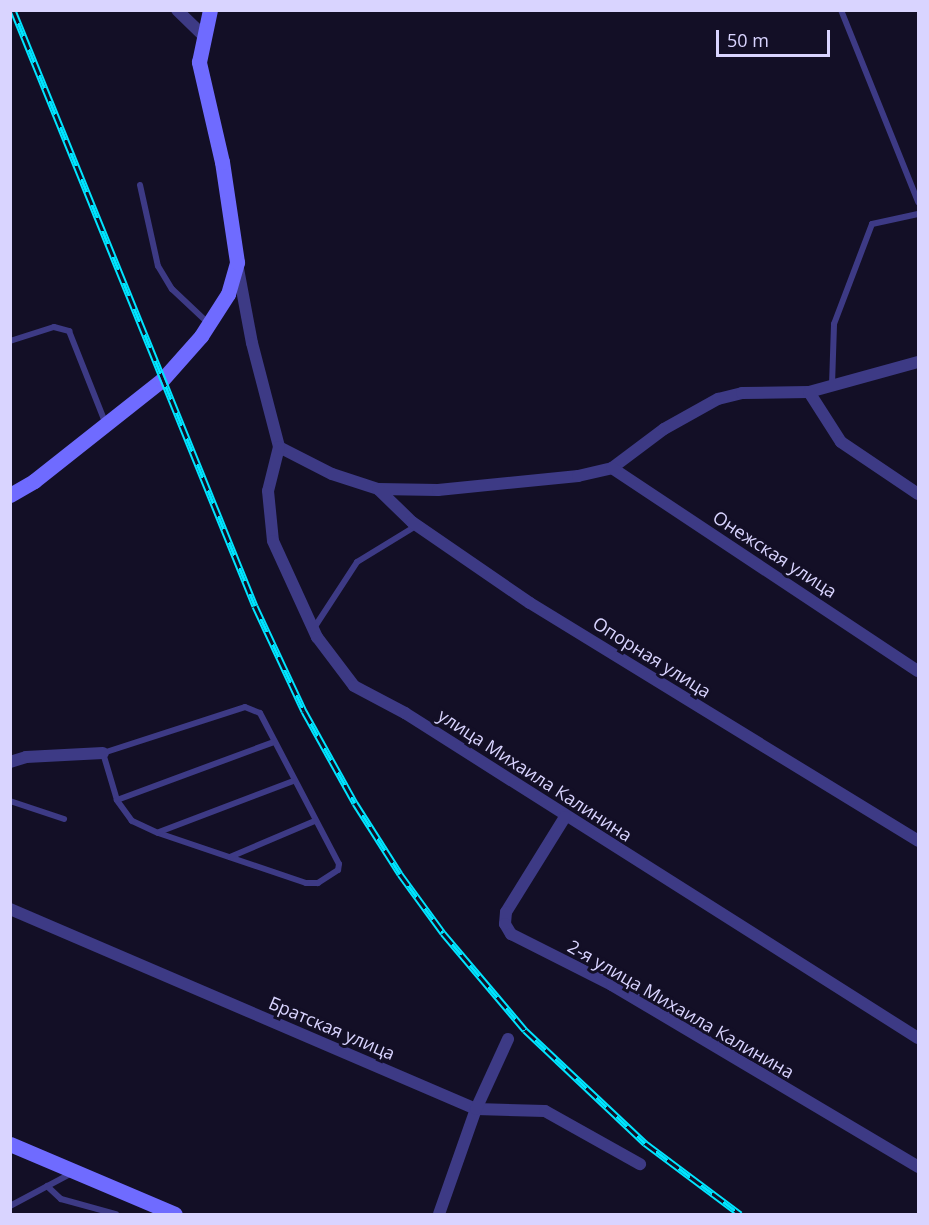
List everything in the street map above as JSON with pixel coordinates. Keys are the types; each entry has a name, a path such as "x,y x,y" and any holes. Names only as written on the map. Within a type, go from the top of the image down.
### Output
{"main road":[{"path":"10,495 106,426 162,380 209,324 228,294 237,262 222,162 199,62 202,34 210,10"},
{"path":"10,1144 175,1215"}],"street":[{"path":"177,10 202,34"},
{"path":"237,262 252,343 279,447 332,474 378,489 438,490 578,476 612,468 664,429 718,399 742,393 808,392 918,362"},
{"path":"808,392 841,442 918,494"},
{"name":"улица Михаила Калинина","path":"279,447 268,491 273,541 313,629 329,657 354,686 405,713 565,817 918,1038"},
{"name":"Онежская улица","path":"612,468 918,671"},
{"name":"Опорная улица","path":"378,489 417,526 530,603 918,841"},
{"path":"10,762 26,757 103,753"},
{"name":"2-я улица Михаила Калинина","path":"565,817 506,912 505,924 511,934 620,990 918,1167"},
{"name":"Братская улица","path":"10,909 476,1109 545,1111 640,1164"},
{"path":"442,1214 476,1109 508,1039"}],"lane":[{"path":"841,10 918,202"},
{"path":"140,185 161,272 180,298 209,324"},
{"path":"832,387 834,324 872,224 918,214"},
{"path":"10,341 54,327 69,331 106,426"},
{"path":"313,629 357,562 417,526"},
{"path":"245,707 260,712 293,781 339,864 338,870 318,882 306,883 132,821 117,800 103,753 245,707"},
{"path":"117,800 274,742"},
{"path":"158,832 293,781"},
{"path":"10,801 64,819"},
{"path":"229,857 315,821"},
{"path":"10,1206 75,1172"},
{"path":"47,1186 70,1203 116,1215"}],"railway":[{"path":"13,10 255,606 304,711 355,803 400,874 443,933 525,1030 645,1143 740,1214"}]}
